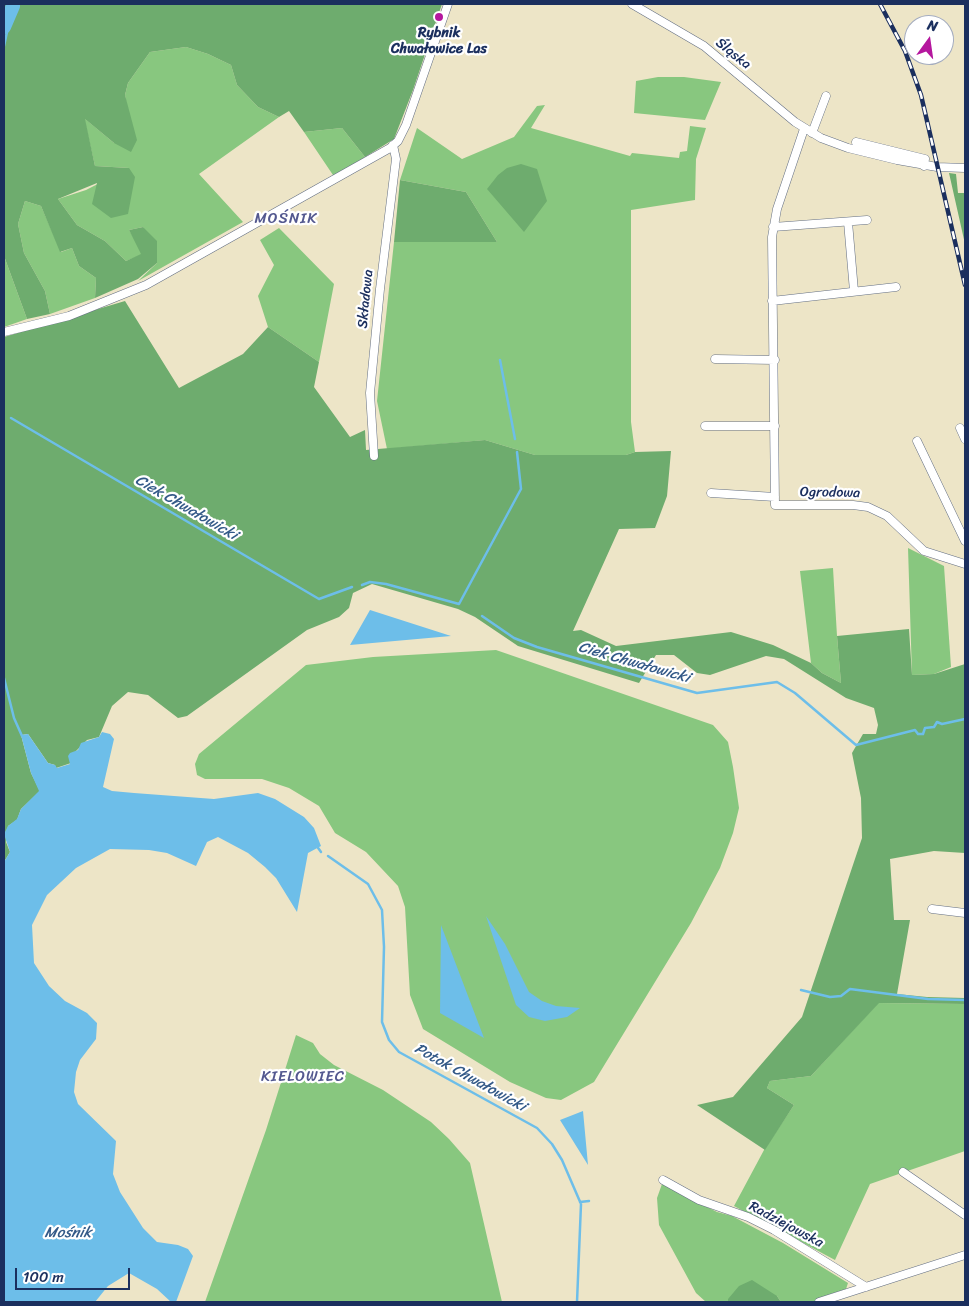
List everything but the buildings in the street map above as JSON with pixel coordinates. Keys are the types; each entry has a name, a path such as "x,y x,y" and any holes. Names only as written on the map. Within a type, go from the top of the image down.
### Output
{"street":[{"path":"4,332 69,316 146,284 393,145 406,125 448,4"},
{"name":"Śląska","path":"632,4 704,46 804,129 812,133 848,148 924,166 965,168"},
{"path":"812,133 826,96"},
{"path":"775,497 775,360 772,301 773,227 782,190 804,129"},
{"path":"856,142 925,159 924,166"},
{"name":"Składowa","path":"374,456 370,394 380,289 396,159 393,145"},
{"path":"773,227 867,220"},
{"path":"848,222 854,291"},
{"path":"772,301 896,287"},
{"path":"715,359 775,360"},
{"path":"705,426 775,426"},
{"path":"960,428 965,439"},
{"path":"917,441 965,541"},
{"name":"Ogrodowa","path":"711,493 775,497 775,506 853,505 873,508 887,516 924,551 965,564"},
{"path":"932,909 965,913"},
{"path":"903,1172 965,1215"},
{"name":"Radziejowska","path":"663,1180 699,1200 748,1217 774,1230 866,1287"},
{"path":"819,1302 965,1256"}],"green space":[{"path":"4,4 442,4 394,139 365,157 342,128 304,132 289,111 279,117 258,107 237,85 231,65 208,54 186,47 150,52 128,83 125,95 137,140 131,152 114,143 85,119 95,166 129,168 135,177 128,214 111,218 92,204 97,183 58,199 77,225 105,241 126,261 141,254 129,230 143,227 157,241 157,263 138,279 95,298 96,278 79,266 72,248 60,252 41,206 25,201 18,224 24,253 45,291 50,314 27,319 4,256"},
{"path":"186,47 208,54 231,65 237,85 258,107 279,117 199,174 243,222 138,281 157,263 143,227 129,230 144,254 126,261 105,241 77,225 58,199 86,190 129,168 95,166 84,118 114,143 128,113 125,95 128,83 150,52"},
{"path":"658,77 684,77 721,82 705,120 634,113 636,81"},
{"path":"545,105 531,128 630,156 632,153 679,158 680,152 687,151 690,126 706,128 696,159 695,200 631,210 631,422 635,452 626,455 535,455 485,440 387,449 377,401 394,242 497,242 466,192 400,180 417,128 462,159 514,137 537,106"},
{"path":"342,128 365,157 335,178 304,132"},
{"path":"521,164 537,169 547,201 524,232 487,189 498,175 507,168"},
{"path":"949,173 956,174 958,193 965,193 965,244"},
{"path":"400,180 466,192 497,242 394,242"},
{"path":"25,201 41,206 61,252 72,248 79,266 96,278 95,298 50,314 45,291 24,253 18,224"},
{"path":"279,228 334,284 319,362 268,327 258,296 274,265 260,240"},
{"path":"4,256 27,319 4,327"},
{"path":"125,301 179,388 243,354 268,327 319,362 314,387 350,437 365,430 366,450 485,440 535,455 626,455 635,452 671,451 667,496 655,528 619,529 573,631 581,630 616,646 731,632 773,645 811,663 822,673 841,683 837,636 909,629 912,675 934,674 965,664 965,853 934,851 890,859 894,920 910,920 897,994 965,998 965,1004 879,1003 811,1076 770,1081 767,1088 794,1105 765,1150 697,1105 733,1097 802,1017 862,838 861,798 852,753 863,734 876,734 878,725 874,708 846,698 784,659 766,656 710,675 697,673 674,655 656,655 639,683 518,646 475,617 458,609 372,584 353,593 349,608 339,617 307,630 187,716 178,718 148,695 128,692 112,706 99,737 87,740 74,753 71,763 56,768 55,765 48,763 28,734 21,735 31,773 40,791 21,809 17,820 8,826 6,842 10,852 4,862 4,337"},
{"path":"908,548 944,566 951,667 934,674 912,675"},
{"path":"833,568 841,683 822,673 811,663 800,571"},
{"path":"496,650 713,725 728,742 739,808 733,833 720,868 691,923 594,1082 561,1100 546,1098 510,1082 423,1029 410,995 405,907 398,886 366,852 335,833 319,806 289,788 262,779 205,779 197,775 195,764 199,754 306,665 373,657"},
{"path":"878,1003 965,1004 965,1151 870,1184 835,1260 734,1206 764,1150 794,1105 767,1088 770,1081 811,1076"},
{"path":"296,1035 313,1043 320,1054 334,1065 383,1090 431,1122 470,1163 502,1302 205,1302 266,1130"},
{"path":"662,1184 717,1212 732,1216 783,1243 848,1283 846,1289 831,1294 834,1302 781,1302 777,1296 728,1299 728,1302 706,1302 696,1293 659,1225 657,1198"},
{"path":"752,1280 777,1296 781,1302 728,1302 728,1299 739,1286"}],"water":[{"path":"370,610 451,636 350,645"},
{"name":"Mośnik","path":"102,732 110,734 114,739 103,787 112,791 214,799 258,793 275,799 304,817 314,828 321,846 308,853 297,912 276,878 265,867 248,853 218,837 207,842 196,866 167,853 149,850 110,849 76,868 47,895 32,925 34,963 49,986 65,1001 87,1013 97,1023 96,1039 80,1060 76,1072 74,1092 78,1104 116,1141 113,1174 120,1192 143,1228 157,1242 178,1245 188,1249 193,1256 176,1302 171,1302 157,1289 129,1273 108,1286 95,1302 4,1302 4,862 10,852 4,834 8,826 17,819 21,809 39,791 31,773 21,735 28,734 48,763 55,765 57,768 70,764 68,756 70,753 78,750 81,743 99,737"},
{"path":"486,916 505,944 529,992 542,1001 556,1006 580,1008 567,1017 545,1021 529,1017 516,1005"},
{"path":"441,925 484,1038 440,1013"},
{"path":"583,1111 588,1165 560,1120"}],"waterway":[{"path":"4,27 13,6"},
{"path":"4,46 12,9"},
{"path":"500,360 515,439"},
{"name":"Ciek Chwałowicki","path":"11,418 319,599 352,587"},
{"path":"362,585 370,582 386,584 459,604 521,489 517,452"},
{"name":"Ciek Chwałowicki","path":"482,616 514,638 537,647 697,693 777,682 795,693 856,745 915,730 918,734 923,734 925,728 934,727 937,722 942,724 965,719"},
{"path":"4,678 14,718 22,736"},
{"name":"Potok Chwałowicki","path":"316,845 321,852"},
{"name":"Potok Chwałowicki","path":"328,856 368,884 382,910 384,947 382,1022 389,1040 399,1052 537,1128 552,1144 562,1160 581,1204 577,1302"},
{"path":"801,990 830,997 841,996 850,989 928,999 965,1000"},
{"path":"580,1202 589,1201"}],"railway":[{"path":"880,4 905,51 921,95 965,285"}],"place":[{"name":"Rybnik Chwałowice Las","path":"439,17"}],"district":[{"name":"MOŚNIK","path":"286,219"},
{"name":"KIELOWIEC","path":"303,1077"}]}
